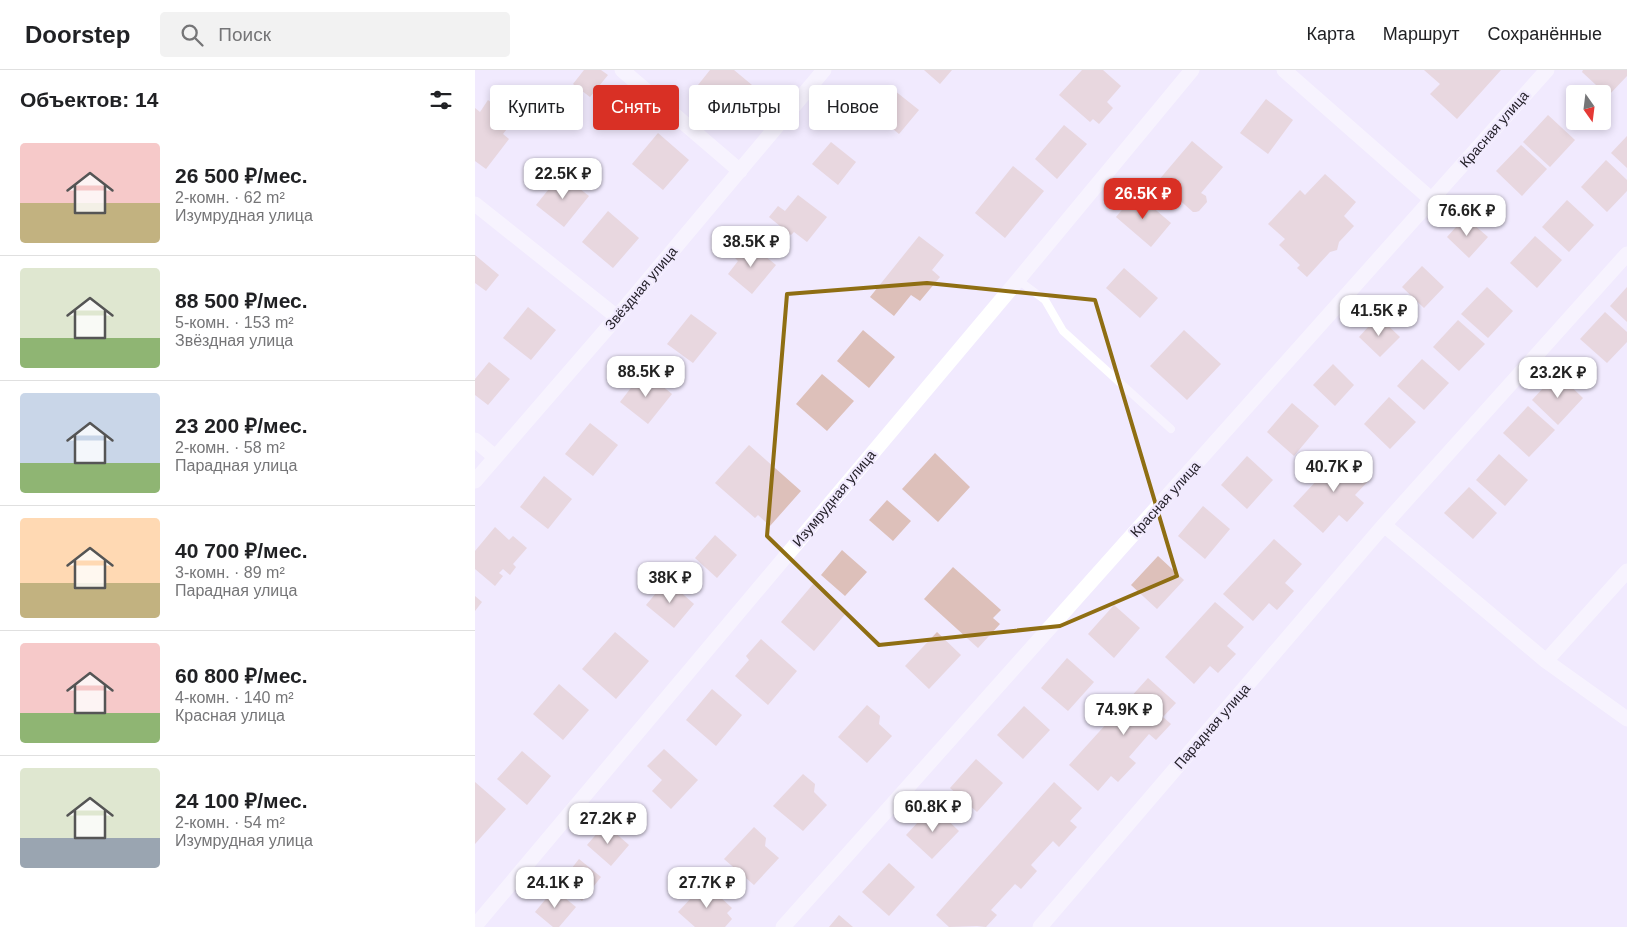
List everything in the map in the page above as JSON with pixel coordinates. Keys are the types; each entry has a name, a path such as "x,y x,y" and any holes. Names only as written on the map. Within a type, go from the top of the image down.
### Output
{"street":[{"path":"622,70 740,171"},
{"name":"Звёздная улица","path":"475,481 617,317 824,70"},
{"name":"Изумрудная улица","path":"475,926 1192,70"},
{"path":"1284,70 1432,200"},
{"name":"Красная улица","path":"783,927 1547,70"},
{"path":"475,204 617,317"},
{"name":"Парадная улица","path":"1040,927 1384,526 1627,254"},
{"path":"475,440 495,457"},
{"path":"1384,526 1546,660 1627,719"},
{"path":"1546,660 1627,570"}],"lane":[{"path":"1018,280 1045,300 1063,332 1171,429"}],"highlighted area":[{"path":"927,283 1095,300 1177,576 1060,626 879,645 767,536 787,294"}],"building":[{"path":"584,70 601,70 608,75 600,85 593,85 593,93 590,97 583,92 583,85 573,84"},
{"path":"710,70 734,70 752,85 698,85"},
{"path":"924,70 952,70 940,84"},
{"path":"1082,70 1103,70 1121,86 1107,102 1113,108 1099,124 1093,119 1090,122 1059,95"},
{"path":"1424,70 1501,70 1457,119 1430,94 1440,84"},
{"path":"1583,70 1627,70 1627,76 1611,93 1611,85 1596,85 1582,72"},
{"path":"897,93 919,110 899,134 894,130 897,130"},
{"path":"1266,99 1293,120 1268,154 1240,133"},
{"path":"488,100 490,102 490,130 506,130 503,134 509,139 486,169 475,161 475,108 480,112"},
{"path":"1548,115 1575,140 1550,167 1523,142"},
{"path":"1064,125 1087,144 1057,179 1035,159"},
{"path":"658,133 689,160 663,190 632,164"},
{"path":"1627,136 1627,168 1611,153"},
{"path":"1192,141 1223,167 1201,193 1206,196 1207,202 1196,212 1193,212 1158,181"},
{"path":"831,142 856,162 838,185 812,164"},
{"path":"1521,145 1547,169 1522,196 1496,171"},
{"path":"1606,160 1627,180 1627,191 1607,212 1581,187"},
{"path":"1013,166 1044,191 1005,238 975,213"},
{"path":"561,174 589,196 564,227 536,205"},
{"path":"1325,174 1356,202 1344,216 1354,226 1339,242 1337,250 1330,252 1307,277 1297,268 1300,265 1279,245 1285,239 1268,224 1300,190 1305,195"},
{"path":"1136,193 1171,223 1151,247 1116,217"},
{"path":"798,195 827,217 807,242 794,232 791,235 769,217 778,206 785,211"},
{"path":"1567,200 1594,225 1569,252 1542,227"},
{"path":"608,211 639,238 613,268 582,242"},
{"path":"1465,217 1488,237 1469,258 1447,237"},
{"path":"919,236 944,255 932,270 940,277 920,301 911,295 894,316 870,297"},
{"path":"1535,236 1562,260 1537,288 1510,263"},
{"path":"748,242 776,265 752,294 728,274 738,261 735,258"},
{"path":"475,255 499,275 486,291 475,283"},
{"path":"1422,266 1444,287 1424,308 1402,287"},
{"path":"1124,268 1158,298 1140,318 1106,288"},
{"path":"1487,287 1513,311 1488,338 1461,314"},
{"path":"1627,287 1627,322 1610,306"},
{"path":"528,307 556,330 531,360 503,338"},
{"path":"1605,312 1627,332 1627,342 1607,363 1580,339"},
{"path":"691,314 717,333 693,363 667,344"},
{"path":"1378,316 1400,337 1380,357 1359,337"},
{"path":"1458,320 1485,344 1459,371 1433,347"},
{"path":"863,330 895,357 869,388 837,361"},
{"path":"1184,330 1221,364 1187,400 1150,366"},
{"path":"1422,359 1449,383 1424,410 1397,386"},
{"path":"489,362 510,379 488,405 475,395 475,379"},
{"path":"1333,364 1354,385 1335,406 1313,385"},
{"path":"644,371 672,394 648,424 620,402"},
{"path":"1557,373 1583,398 1558,425 1532,400"},
{"path":"822,374 854,401 827,431 796,404"},
{"path":"1389,397 1416,422 1390,449 1364,424"},
{"path":"1292,403 1319,426 1294,456 1267,432"},
{"path":"1528,406 1555,430 1529,457 1503,433"},
{"path":"590,423 618,445 593,476 565,454"},
{"path":"749,445 801,491 770,526 758,515 755,518 715,483"},
{"path":"1344,451 1372,477 1355,495 1364,503 1347,522 1339,515 1323,533 1293,506"},
{"path":"935,453 970,487 938,522 902,489"},
{"path":"1499,454 1528,480 1505,506 1476,480"},
{"path":"1247,456 1273,480 1247,509 1221,485"},
{"path":"544,476 572,499 548,529 520,507"},
{"path":"1469,487 1497,513 1473,539 1444,513"},
{"path":"887,500 911,521 893,541 869,520"},
{"path":"1203,506 1230,529 1205,559 1178,536"},
{"path":"495,527 509,540 513,536 527,548 513,564 516,567 510,575 503,569 499,573 503,576 495,586 475,569 475,551"},
{"path":"715,535 737,555 717,578 695,558"},
{"path":"1274,539 1302,564 1285,583 1294,591 1277,610 1269,603 1253,621 1223,594"},
{"path":"842,550 867,572 845,596 821,575"},
{"path":"1158,556 1184,580 1157,609 1131,585"},
{"path":"953,567 1001,610 993,618 1000,624 978,648 924,599"},
{"path":"667,580 694,604 674,628 646,605"},
{"path":"814,583 847,612 814,651 781,622"},
{"path":"475,596 482,602 475,611"},
{"path":"1215,602 1244,627 1227,646 1236,654 1218,673 1210,666 1194,684 1165,657"},
{"path":"1114,605 1140,628 1114,658 1088,634"},
{"path":"615,632 649,661 616,699 582,669"},
{"path":"937,632 961,655 929,689 905,666"},
{"path":"761,639 797,671 768,705 735,676 749,660 746,656"},
{"path":"1067,658 1094,682 1068,711 1041,688"},
{"path":"1148,678 1176,703 1163,717 1171,724 1156,740 1149,734 1129,757 1136,763 1118,782 1111,776 1098,791 1069,765"},
{"path":"559,684 589,710 563,740 533,714"},
{"path":"712,689 742,715 716,746 686,720"},
{"path":"867,705 880,716 879,724 892,736 867,763 838,737"},
{"path":"1024,706 1050,730 1023,759 997,735"},
{"path":"664,749 698,780 671,809 652,791 662,780 647,766"},
{"path":"522,751 551,776 527,805 497,779"},
{"path":"976,759 1003,783 977,812 950,788"},
{"path":"803,774 815,784 814,792 827,805 803,831 773,806"},
{"path":"475,782 506,809 475,844"},
{"path":"1054,782 1082,808 1070,821 1077,827 1059,847 1053,841 1031,865 1037,871 1021,889 1015,884 991,910 997,915 986,927 949,927 936,915"},
{"path":"933,806 959,831 932,859 906,835"},
{"path":"605,824 629,845 611,866 587,845"},
{"path":"754,827 766,838 765,846 779,858 754,885 724,859"},
{"path":"579,859 601,877 582,901 560,883"},
{"path":"889,863 915,887 889,916 862,892"},
{"path":"705,883 732,908 727,913 732,919 725,927 695,927 678,912"},
{"path":"554,889 576,907 559,927 553,927 535,912"},
{"path":"839,915 853,927 829,927"}]}
